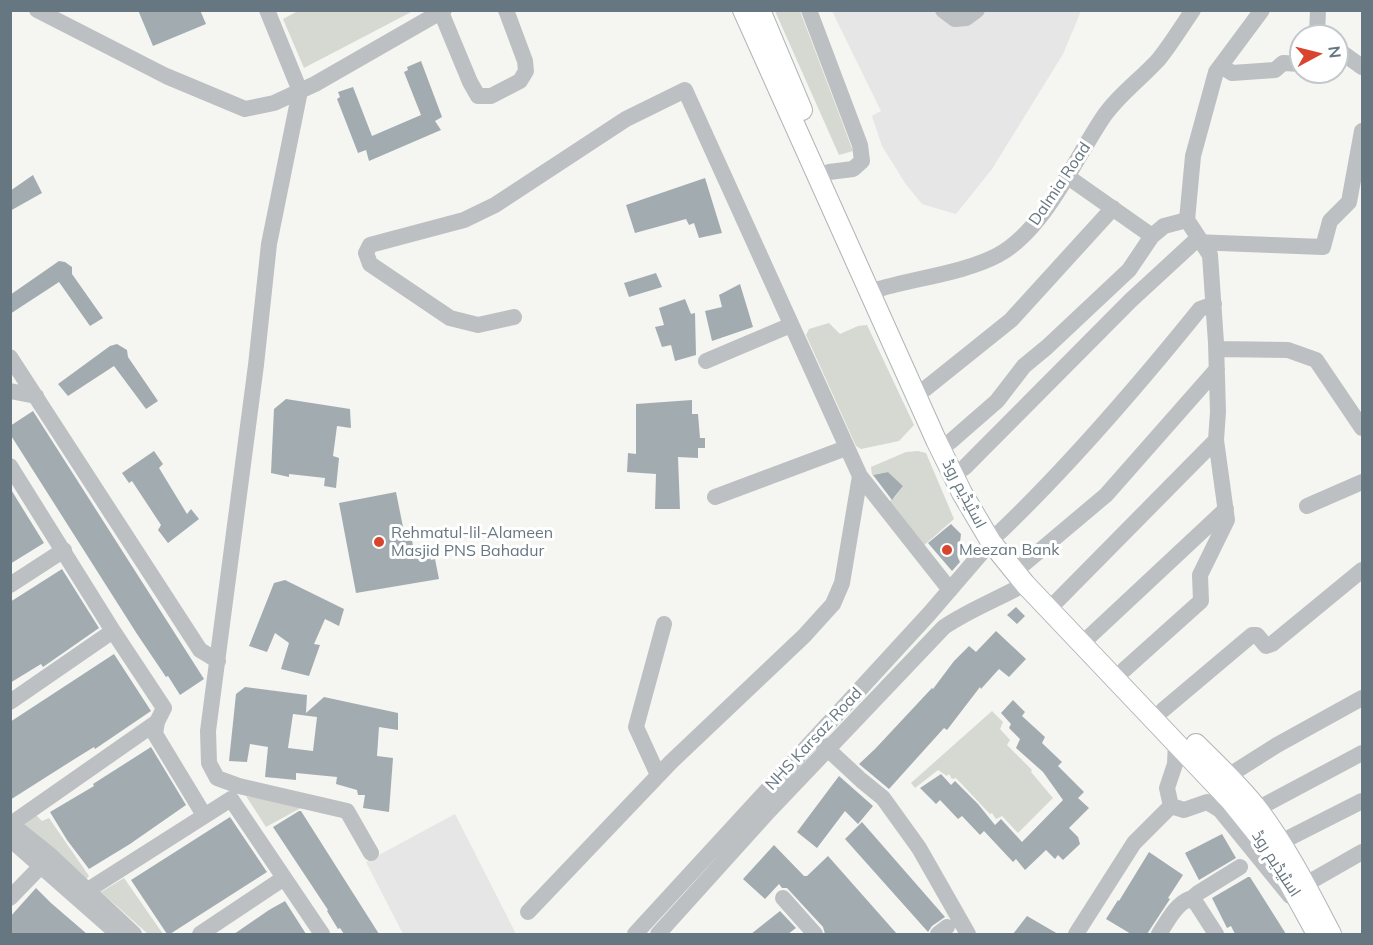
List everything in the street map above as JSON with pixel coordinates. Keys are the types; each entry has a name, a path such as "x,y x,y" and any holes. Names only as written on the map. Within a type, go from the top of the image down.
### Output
{"main road":[{"name":"اسٹیڈیم روڈ","path":"743,10 962,493 1025,574 1230,800 1267,846 1317,934"},
{"name":"اسٹیڈیم روڈ","path":"759,10 879,289 950,442 981,501 995,537"},
{"name":"اسٹیڈیم روڈ","path":"1025,574 1057,602 1228,776 1257,809 1281,842 1306,884 1331,934"}],"street":[{"path":"37,10 166,76 245,109 274,103 315,84 443,11 478,96 492,96 520,81 526,70 525,61 506,10"},
{"path":"267,10 300,91 269,244 256,365 208,731 209,763 217,778 238,786 347,811 371,853"},
{"path":"809,10 860,145 862,161 853,169 829,172"},
{"path":"943,10 955,20 966,18 977,10"},
{"name":"Dalmia Road","path":"879,289 968,267 999,254 1029,230 1068,177 1103,117 1160,58 1193,10"},
{"path":"1124,670 1201,601 1200,576 1227,520 1216,440 1217,349 1210,255 1187,220 1193,156 1216,72 1262,10"},
{"path":"1221,66 1232,72 1275,70 1283,63 1289,63"},
{"path":"514,318 478,324 450,318 370,264 366,253 370,245 464,220 495,205 626,119 685,90 860,476 950,590"},
{"path":"964,468 1177,256 1194,242 1323,247 1330,221 1356,197 1362,131"},
{"path":"1068,177 1152,236"},
{"path":"925,389 1011,320 1113,208"},
{"path":"950,442 997,401 1024,366 1129,270 1152,236 1164,226 1187,220"},
{"name":"NHS Karsaz Road","path":"635,934 822,743 995,537 1036,498 1120,406 1200,309 1214,304"},
{"path":"706,361 791,325"},
{"path":"1217,349 1288,350 1316,360 1362,428"},
{"path":"10,357 200,650 218,661"},
{"path":"658,934 769,811 822,743 944,627 994,601 1025,574 1106,495 1217,369"},
{"path":"10,392 36,396"},
{"path":"1057,602 1216,440"},
{"path":"715,497 846,448"},
{"path":"11,467 164,708 157,722 155,734 204,815"},
{"path":"528,912 658,775 804,636 833,604 842,583 860,476"},
{"path":"1307,506 1362,482"},
{"path":"1089,637 1226,509"},
{"path":"10,585 64,550"},
{"path":"1163,710 1252,635 1257,634 1266,646 1272,644 1362,570"},
{"path":"929,614 944,627"},
{"path":"658,775 636,727 664,624"},
{"path":"10,702 113,631"},
{"path":"1228,776 1277,745 1362,698"},
{"path":"134,934 88,890 11,823 157,722"},
{"path":"1171,806 1167,788 1175,764 1176,741"},
{"path":"822,743 883,798 919,848 968,934"},
{"path":"1257,809 1362,753"},
{"path":"88,890 231,799 322,934"},
{"path":"1281,842 1362,801"},
{"path":"1171,806 1184,810 1207,802 1220,810 1282,888 1304,909"},
{"path":"1076,934 1134,843 1171,806"},
{"path":"10,839 118,934"},
{"path":"1306,884 1362,852"},
{"path":"10,898 41,866"},
{"path":"1159,934 1182,903 1240,867"},
{"path":"200,934 284,878"},
{"path":"783,898 815,934"},
{"path":"1191,899 1216,934"}],"shaded area":[{"path":"300,10 413,11 304,68 283,19"},
{"path":"775,11 800,11 853,151 839,155"},
{"path":"832,11 1081,11 1063,54 992,169 956,214 922,204 905,183 882,146 872,116 881,111"},
{"path":"829,323 840,334 858,326 867,325 914,425 899,441 861,449 856,446 806,335 809,329"},
{"path":"906,452 926,453 954,519 921,548 886,504 903,486 888,472 872,475 871,467"},
{"path":"992,711 1003,722 1000,729 1010,740 1007,745 1032,770 1031,772 1053,798 1018,833 1002,816 996,819 992,813 990,814 956,778 952,779 949,774 947,776 938,770 915,788 911,783"},
{"path":"246,796 306,805 266,827"},
{"path":"34,813 42,821 49,818 89,876 86,879 24,825"},
{"path":"455,814 516,934 403,934 366,862"},
{"path":"124,878 163,934 148,934 101,892"}],"building":[{"path":"138,10 200,10 206,24 153,46"},
{"path":"421,61 442,117 435,121 441,130 369,161 366,150 358,153 337,99 340,97 338,92 353,87 372,136 421,115 404,72 408,70 407,67"},
{"path":"33,175 42,193 10,211 10,191"},
{"path":"705,178 722,233 699,238 694,223 689,225 686,219 635,233 626,205"},
{"path":"59,261 72,267 72,274 103,318 90,326 59,282 10,314 10,295"},
{"path":"656,273 662,287 629,297 624,283"},
{"path":"740,284 753,327 712,341 705,311 722,307 719,295"},
{"path":"685,299 691,314 695,313 696,355 675,361 671,345 662,347 655,327 664,325 659,308"},
{"path":"117,344 127,350 128,357 158,401 146,409 114,366 68,396 58,384 110,346"},
{"path":"286,399 350,409 351,428 337,426 333,456 339,458 336,488 324,486 325,478 289,474 289,477 271,473 274,409"},
{"path":"692,400 692,414 698,414 700,438 705,438 705,448 698,448 698,458 678,457 680,509 655,509 656,474 627,472 628,453 636,454 636,404"},
{"path":"33,411 204,679 180,695 137,634 10,434 10,426"},
{"path":"154,451 163,464 159,468 187,514 191,509 199,519 168,543 158,530 161,525 132,481 129,483 122,473"},
{"path":"888,472 903,486 892,500 873,475"},
{"path":"10,488 44,543 10,564"},
{"name":"Rehmatul-lil-Alameen Masjid PNS Bahadur","path":"396,492 404,532 411,532 414,554 429,551 431,560 435,559 439,579 356,593 339,503"},
{"name":"Meezan Bank","path":"951,524 961,534 958,558 960,562 952,571 928,543"},
{"path":"62,569 99,628 43,667 41,664 10,683 10,602"},
{"path":"285,580 344,609 339,626 325,619 314,644 320,645 309,676 281,669 289,643 275,633 267,652 249,646 274,583"},
{"path":"1016,607 1025,616 1017,624 1007,615"},
{"path":"996,631 1026,659 1009,677 999,669 981,689 980,687 947,730 944,728 889,789 859,764 933,689 954,661 969,646 976,652"},
{"path":"114,654 151,711 95,749 94,747 10,800 10,722"},
{"path":"245,687 307,695 306,713 324,697 398,713 398,730 379,727 377,756 393,758 389,812 363,808 365,795 358,795 357,790 336,784 337,777 296,773 296,780 265,777 268,747 250,744 247,762 229,761 236,694","holes":["293,714 317,717 313,751 288,748"]},
{"path":"1013,700 1025,712 1022,716 1045,737 1042,743 1062,762 1058,766 1084,792 1078,798 1089,808 1069,828 1078,837 1080,844 1063,860 1058,855 1055,859 1046,850 1025,870 1016,859 1013,862 984,831 980,835 962,816 958,819 940,800 936,804 920,788 941,774 951,785 955,781 995,825 1001,819 1022,842 1063,800 1043,772 1016,748 1020,739 1009,728 1011,724 1001,713"},
{"path":"151,747 186,805 89,869 50,812 94,786 93,784"},
{"path":"839,776 873,806 858,824 845,811 817,848 797,832"},
{"path":"299,811 379,934 344,934 340,928 338,929 273,827"},
{"path":"230,817 267,872 167,934 131,880"},
{"path":"862,822 945,917 932,926 928,932 845,839"},
{"path":"1222,834 1236,858 1199,880 1185,853"},
{"path":"774,845 804,876 807,876 828,856 897,934 825,934 823,927 787,888 782,888 779,884 765,899 743,879"},
{"path":"1149,852 1183,875 1147,934 1131,934 1106,919"},
{"path":"1248,877 1286,934 1235,934 1231,926 1227,928 1212,898"},
{"path":"36,888 87,934 10,934 10,917"},
{"path":"285,901 306,934 234,934 269,910"},
{"path":"780,911 796,928 788,934 751,934"},
{"path":"1027,916 1058,934 1013,934"}],"place":[{"name":"Rehmatul-lil-Alameen Masjid PNS Bahadur","path":"379,542"},
{"name":"Meezan Bank","path":"947,550"}]}
